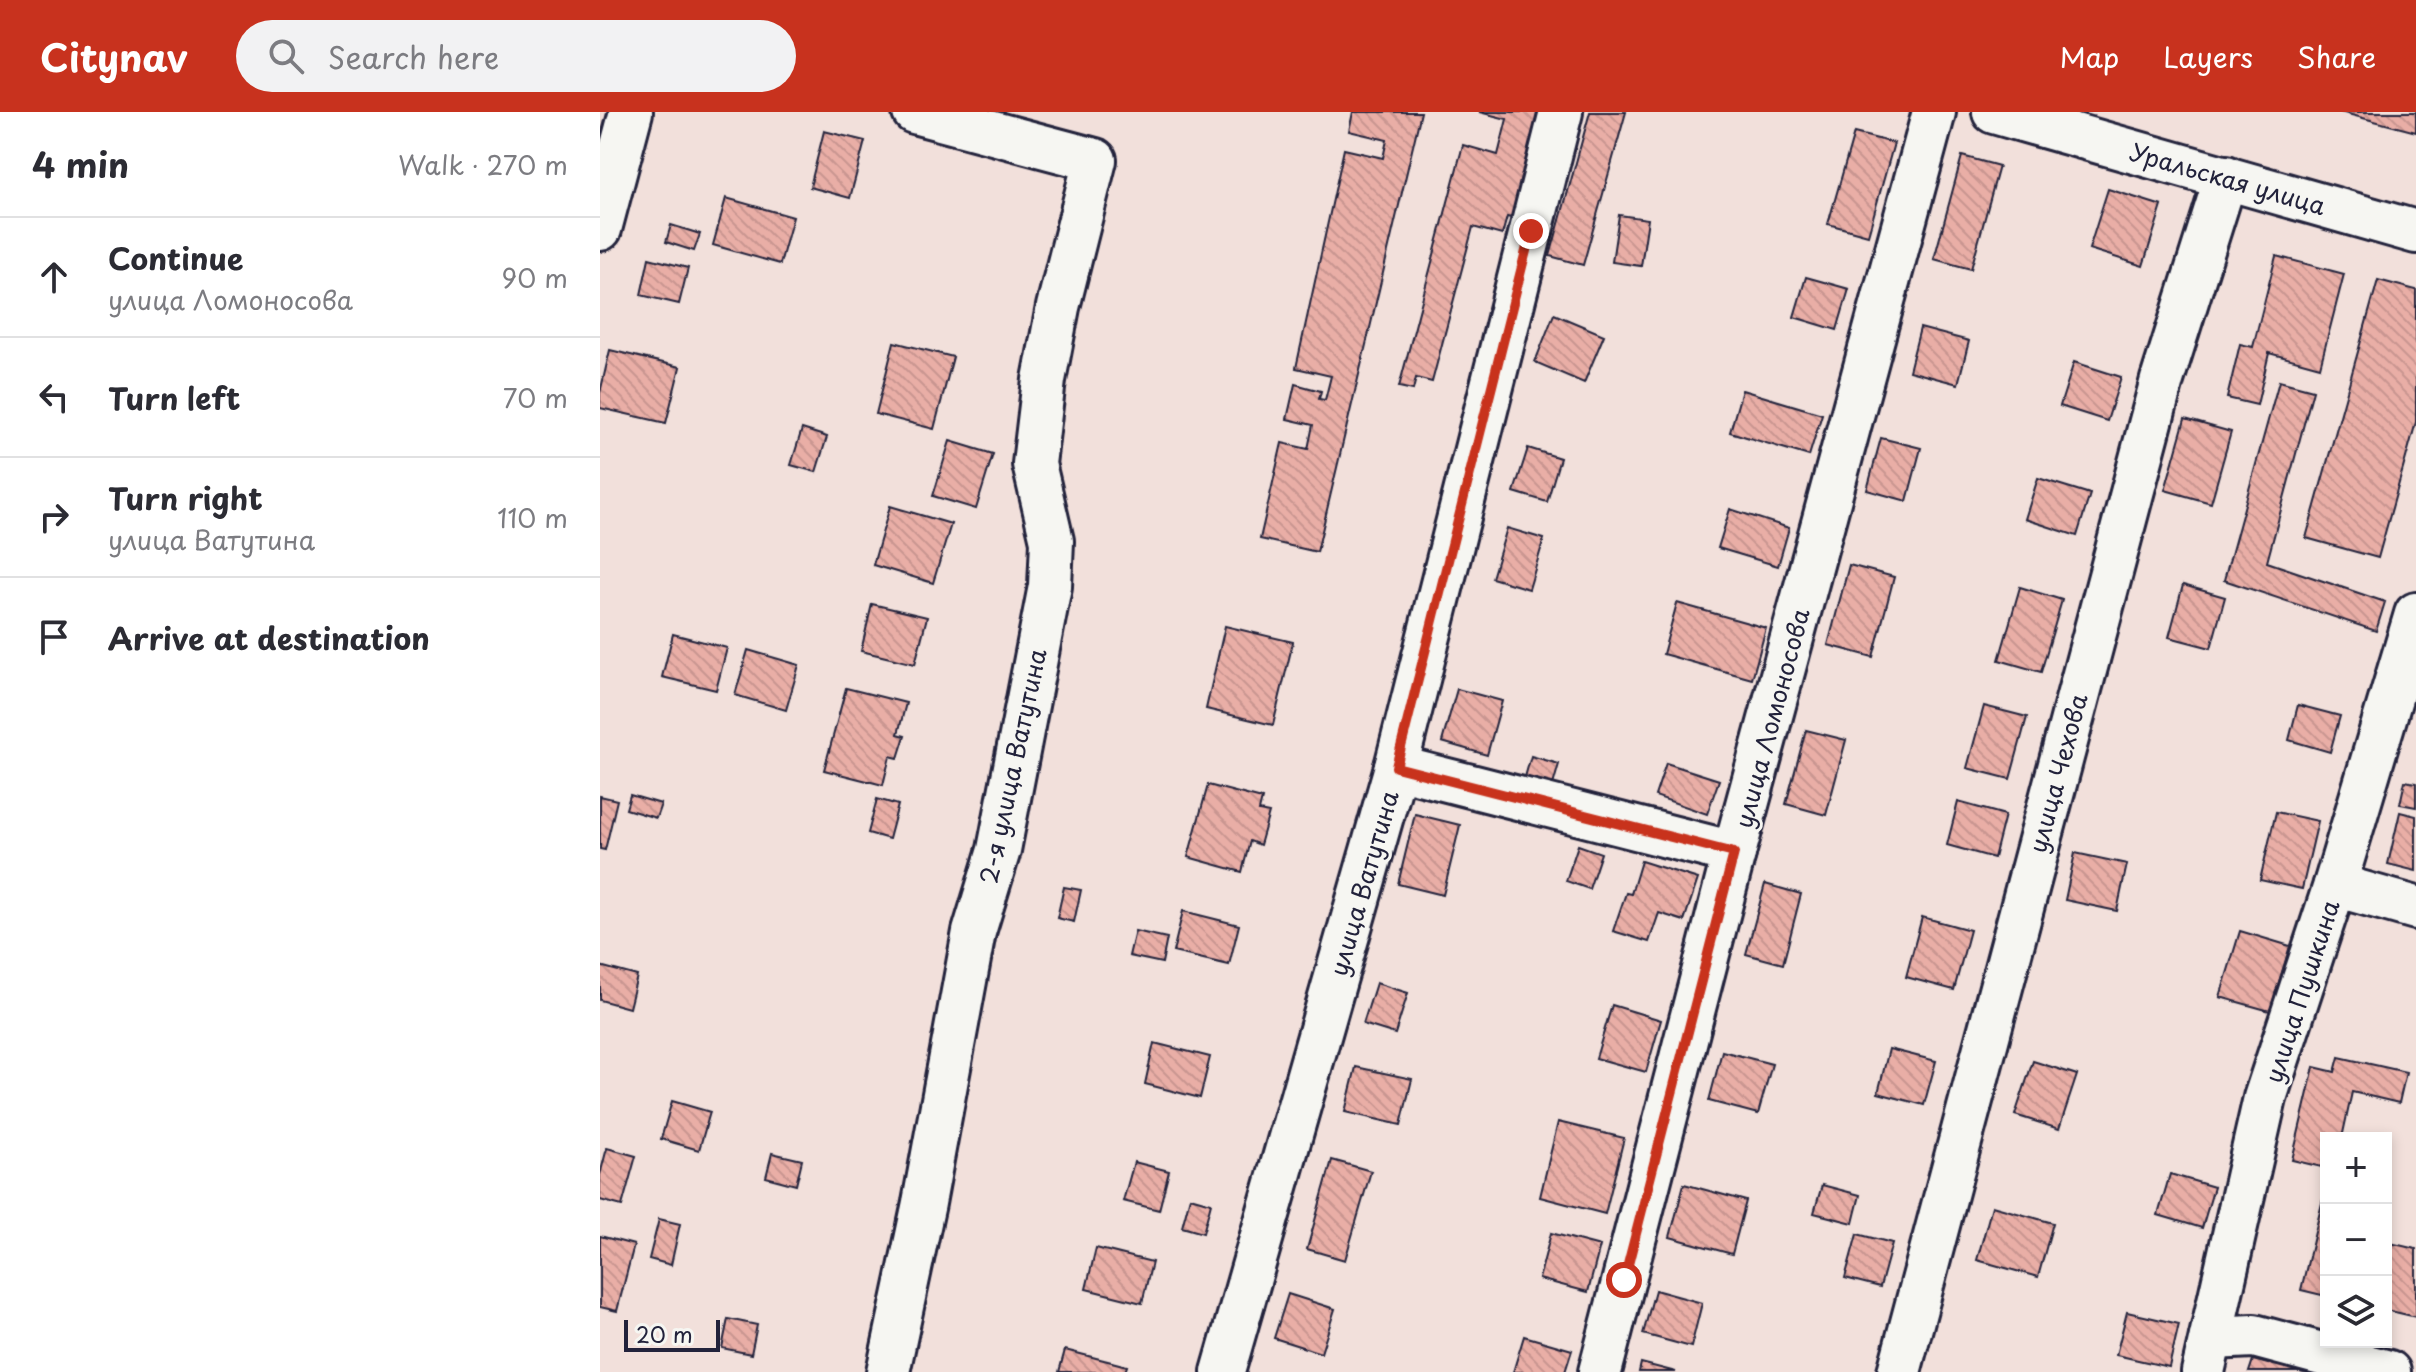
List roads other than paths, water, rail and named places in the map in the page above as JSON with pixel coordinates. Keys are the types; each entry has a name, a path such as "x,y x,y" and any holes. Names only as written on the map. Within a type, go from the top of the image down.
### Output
{"street":[{"path":"600,229 631,112"},
{"name":"2-я улица Ватутина","path":"888,1372 924,1203 974,932 999,850 1050,586 1052,541 1034,464 1044,380 1058,307 1095,160 914,112"},
{"name":"улица Ватутина","path":"1223,1372 1396,767 1561,112"},
{"name":"улица Ломоносова","path":"1600,1372 1734,853 1934,112"},
{"name":"Уральская улица","path":"1994,112 2416,232"},
{"name":"улица Чехова","path":"1899,1372 2158,395 2226,177"},
{"name":"улица Пушкина","path":"2207,1355 2265,1098 2335,885 2416,614"},
{"path":"1396,767 1734,853"},
{"path":"2335,885 2416,908"},
{"path":"2207,1355 2254,1336 2389,1372"}]}
